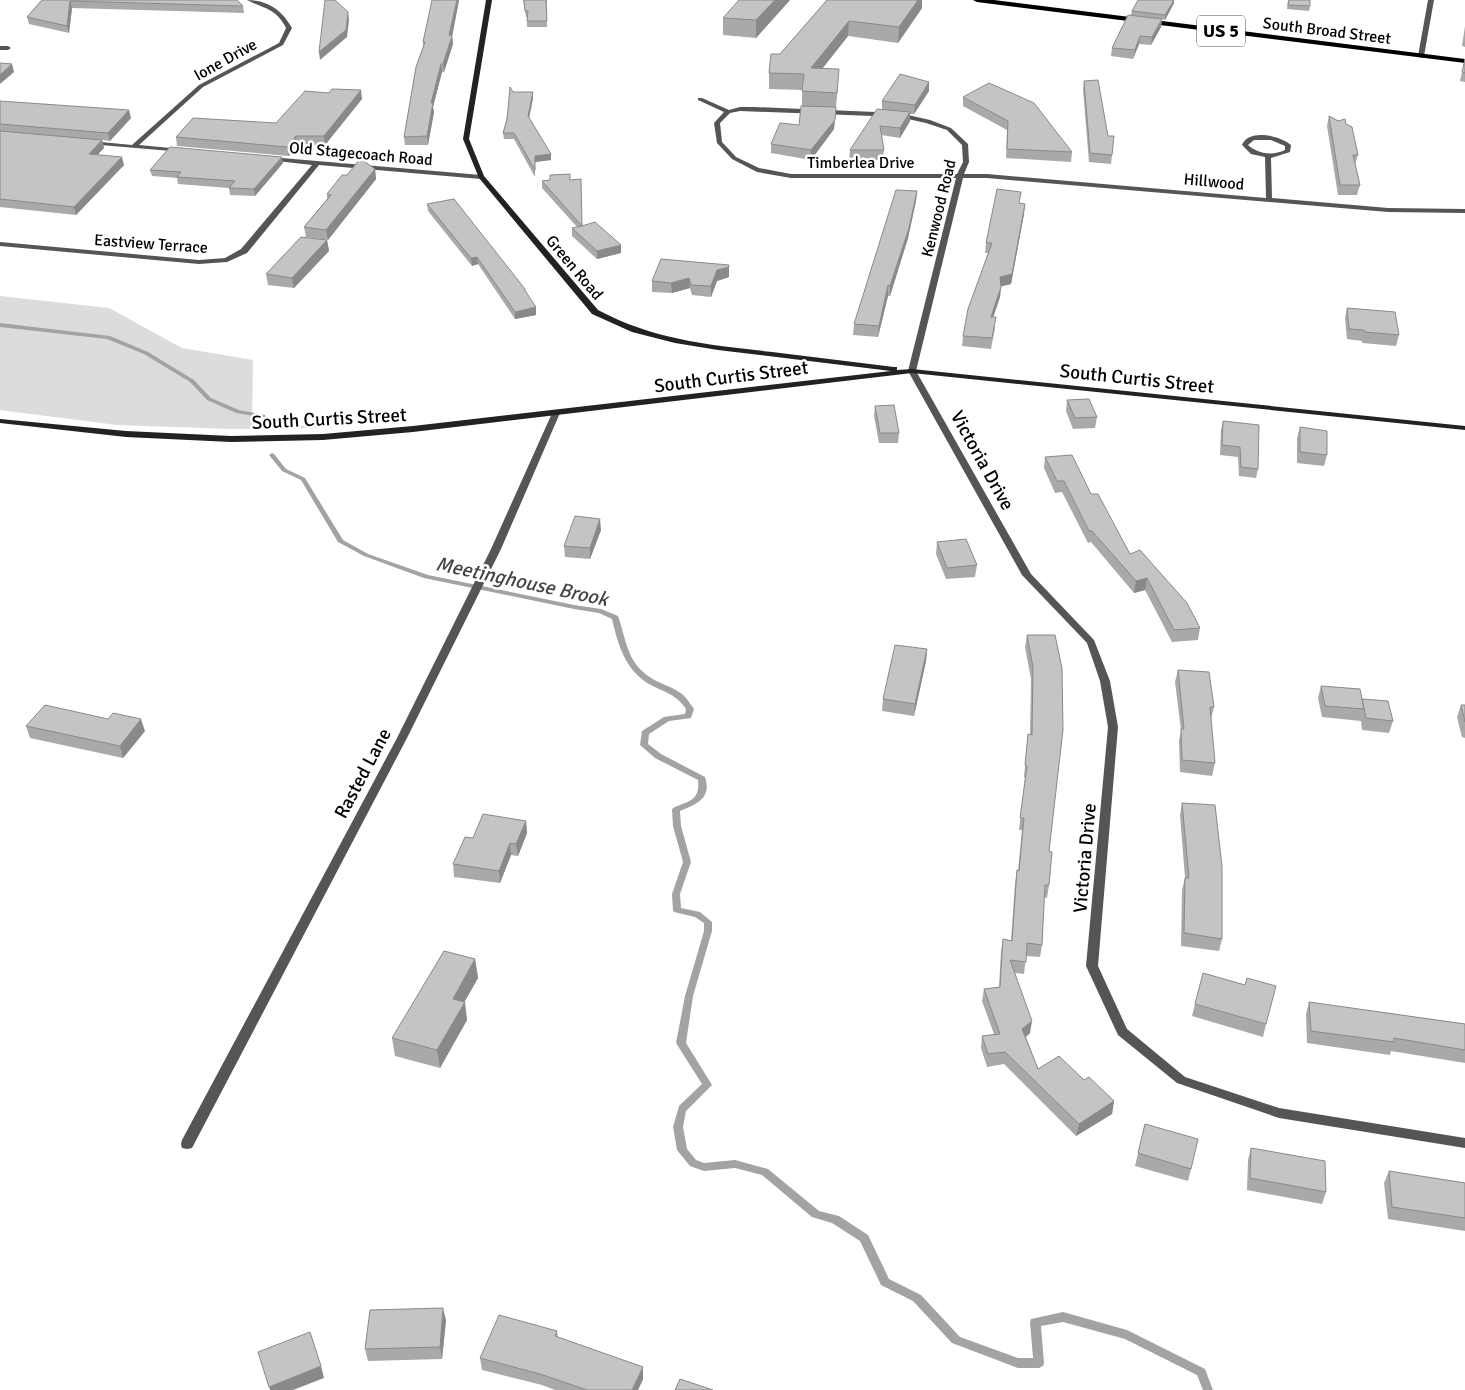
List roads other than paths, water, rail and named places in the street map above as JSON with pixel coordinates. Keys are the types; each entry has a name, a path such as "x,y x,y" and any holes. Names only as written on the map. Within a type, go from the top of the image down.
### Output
{"main road":[{"name":"South Broad Street","path":"977,0 1465,61"}],"street":[{"name":"Ione Drive","path":"134,147 201,86 281,44 289,28 284,17 264,3 250,0"},
{"name":"Green Road","path":"489,0 466,139 481,178 595,312 616,324 646,335 686,344 912,371"},
{"path":"1421,56 1431,0"},
{"path":"0,48 8,48"},
{"path":"700,99 728,112"},
{"name":"Kenwood Road","path":"728,112 740,109 756,109 899,115 928,121 949,130 965,144 966,162 960,176 912,371"},
{"name":"Timberlea Drive","path":"728,112 717,123 719,142 734,158 757,170 792,176 960,176"},
{"path":"1253,138 1266,138 1279,140 1288,145 1288,151 1285,153 1268,155 1252,151 1247,148 1246,142 1253,138"},
{"path":"86,142 191,152"},
{"path":"1268,155 1269,200"},
{"name":"Old Stagecoach Road","path":"259,158 481,178"},
{"name":"Eastview Terrace","path":"0,244 199,262 227,260 244,251 316,163"},
{"name":"Hillwood","path":"960,176 987,176 1388,210 1465,211"},
{"name":"South Curtis Street","path":"0,420 126,434 267,439 413,429 912,371 1465,428"},
{"name":"Victoria Drive","path":"912,371 1028,575 1092,642 1105,681 1112,727 1092,966 1122,1032 1181,1080 1279,1113 1465,1143"},
{"name":"Rasted Lane","path":"187,1144 402,738 482,578 556,413"}],"waterway":[{"name":"Meetinghouse Brook","path":"0,325 108,337 146,353 192,381 209,399 238,412 263,416 264,427"},
{"name":"Meetinghouse Brook","path":"272,455 284,470 303,479 340,541 366,555 426,577 601,611 615,618 623,646 637,671 644,678 678,694 690,709 688,716 667,719 645,733 644,745 658,756 702,779 703,790 698,800 676,810 677,826 687,862 676,894 677,910 697,914 708,922 708,931 689,996 681,1043 707,1085 682,1109 678,1127 682,1150 693,1163 704,1167 735,1164 765,1172 816,1214 835,1219 864,1238 885,1282 917,1298 956,1340 1018,1363 1039,1363 1035,1322 1063,1317 1127,1335 1201,1372 1208,1390"}]}
